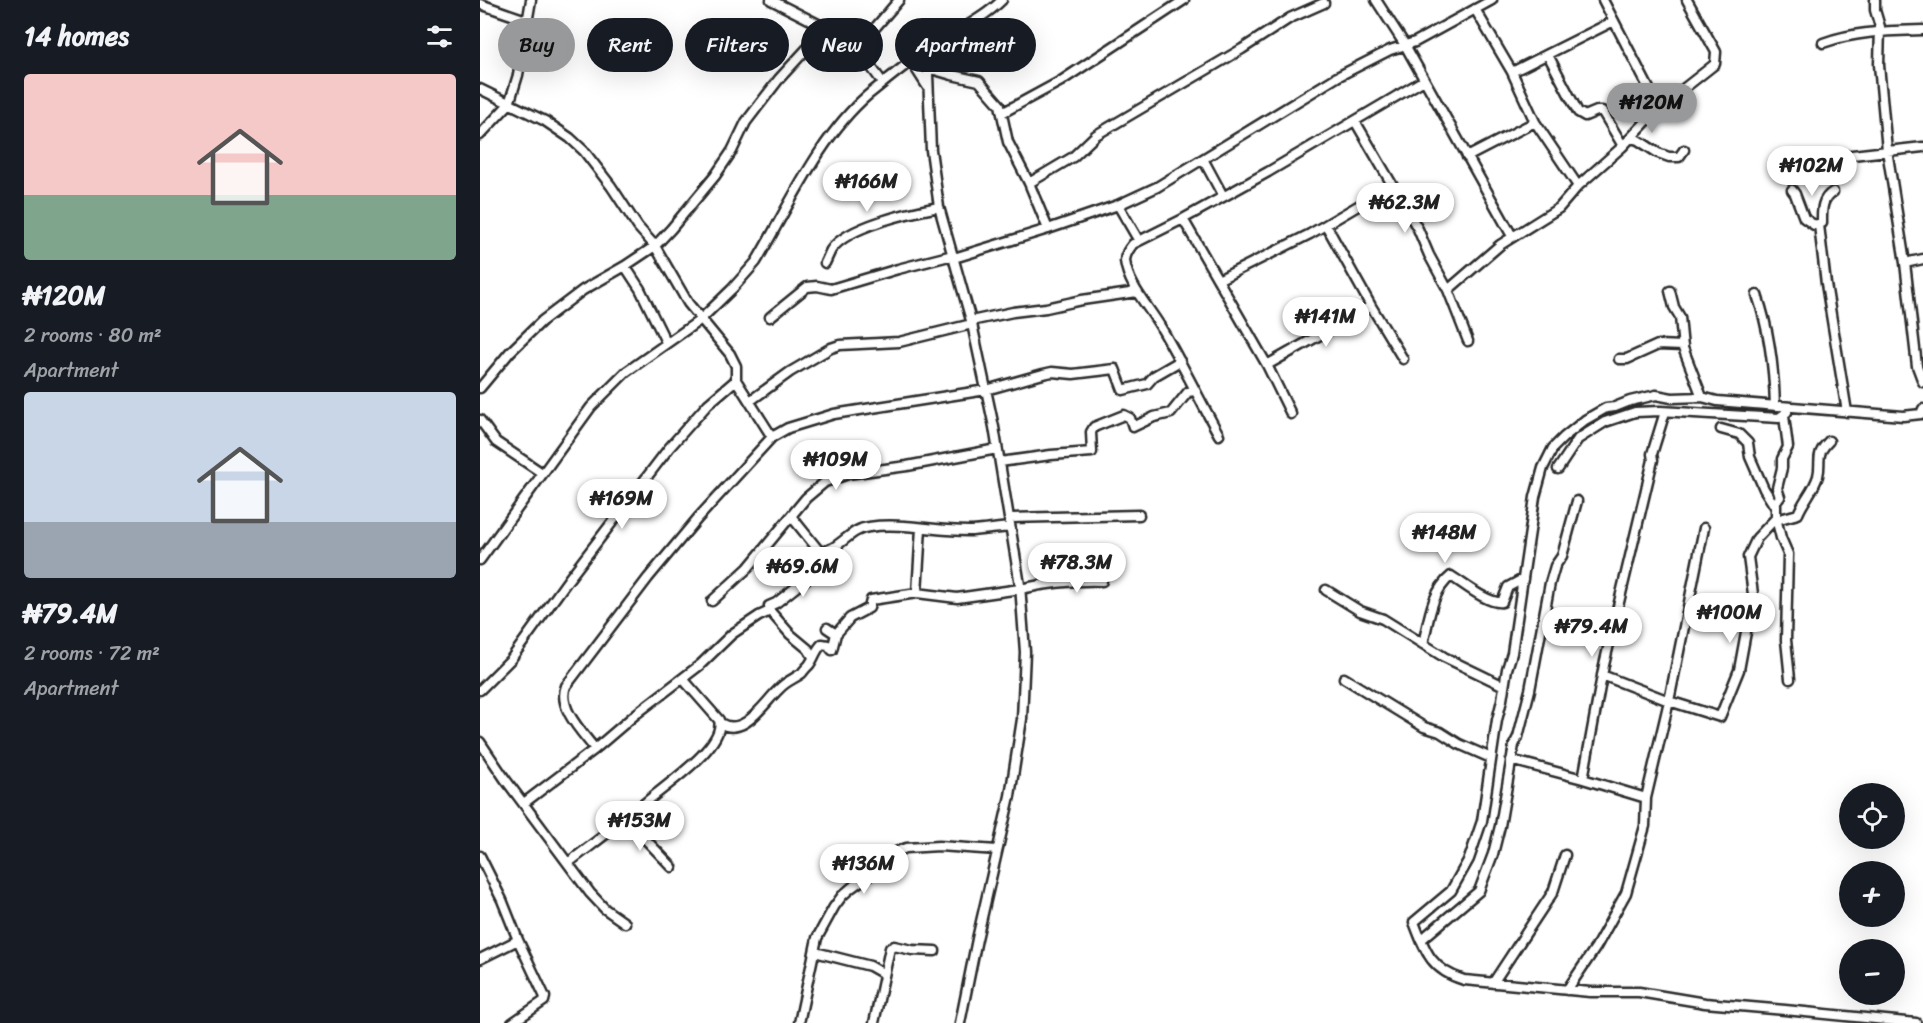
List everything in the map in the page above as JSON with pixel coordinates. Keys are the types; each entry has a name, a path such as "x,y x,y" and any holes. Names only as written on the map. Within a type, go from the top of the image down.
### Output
{"street":[{"path":"527,18 531,0"},
{"path":"771,0 804,18"},
{"path":"785,8 791,0"},
{"path":"883,19 899,0"},
{"path":"1002,113 1061,81 1184,0"},
{"path":"1376,0 1405,45 1512,236"},
{"path":"770,317 807,287 817,285 831,289 898,269 954,257 1118,205 1157,187 1337,77 1373,58 1422,38 1492,0"},
{"path":"1603,0 1659,108"},
{"path":"1448,290 1512,236 1553,213 1659,108 1715,64 1716,52 1687,0"},
{"path":"1875,0 1875,10 1880,27 1879,65 1887,150 1905,263 1917,366 1923,382"},
{"path":"973,18 998,1"},
{"path":"1029,183 1073,157 1096,135 1290,18 1324,3"},
{"path":"480,4 518,18"},
{"path":"1475,9 1512,72 1535,122 1578,186"},
{"path":"1512,72 1614,21"},
{"path":"1823,43 1856,34 1923,30"},
{"path":"480,388 510,352 542,321 583,290 655,246 682,218 732,151 746,122 779,79 801,55"},
{"path":"1548,56 1578,112 1585,116 1602,111 1623,146"},
{"path":"480,135 509,104 518,72"},
{"path":"877,72 883,83"},
{"path":"480,560 591,407 626,372 700,320 756,262 834,132 853,110 897,72"},
{"path":"918,72 928,86"},
{"path":"928,72 932,150 939,207 971,322 1000,462 1020,589 1025,652 1018,751 960,1023"},
{"path":"943,72 981,82 1000,105 1008,142 1029,183 1048,229"},
{"path":"1219,435 1159,325 1137,292 1125,260 1129,249 1133,244 1268,172 1424,80"},
{"path":"480,89 560,131 584,150 655,246 700,320 733,359 736,380 772,437"},
{"path":"1355,121 1418,229 1432,263 1448,290 1468,341"},
{"path":"1467,157 1535,122"},
{"path":"1631,138 1669,157 1679,157 1684,150"},
{"path":"1777,166 1808,160 1923,147"},
{"path":"1203,159 1223,196"},
{"path":"1218,280 1326,225 1392,186"},
{"path":"1792,190 1796,194 1804,218 1814,225 1819,225"},
{"path":"1833,192 1826,196 1822,206 1822,224 1819,225 1846,412"},
{"path":"1118,205 1139,241"},
{"path":"825,263 832,249 854,233 899,215 939,207"},
{"path":"1183,219 1267,366 1291,414"},
{"path":"1326,225 1371,306 1404,359"},
{"path":"1905,263 1923,259"},
{"path":"625,266 640,289 666,342"},
{"path":"1671,291 1674,307 1680,317 1683,346 1702,397"},
{"path":"750,401 797,368 840,345 898,342 1012,312 1137,292"},
{"path":"1757,295 1768,333 1775,406"},
{"path":"1267,366 1371,306"},
{"path":"1914,340 1923,335"},
{"path":"1620,359 1627,359 1658,345 1683,346"},
{"path":"595,749 569,713 564,698 566,686 648,578 720,492 772,437 803,422 834,414 986,390 1052,372 1073,374 1115,369 1123,390 1147,384 1155,376 1179,361"},
{"path":"480,690 511,659 573,573 669,448 708,404 736,380"},
{"path":"1000,462 1092,452 1091,432 1094,427 1124,415 1130,418 1133,427 1171,412 1188,392 1194,390"},
{"path":"1916,1023 1705,1004 1639,992 1567,990 1464,980 1441,970 1428,954 1414,922 1451,891 1469,860 1482,821 1491,758 1512,653 1535,497 1550,452 1564,437 1578,424 1602,410 1656,395 1672,398 1702,397 1717,401 1775,406 1785,411 1903,416 1922,413"},
{"path":"1558,469 1578,439 1605,422 1635,412 1779,418 1785,411"},
{"path":"1785,411 1788,447 1782,459 1777,488 1780,497 1776,502 1776,519 1788,554 1786,640 1790,679"},
{"path":"1582,779 1602,675 1653,460 1652,454 1665,412"},
{"path":"480,420 496,442 542,473"},
{"path":"1721,429 1739,434 1748,443 1750,457 1764,489 1776,508"},
{"path":"1602,675 1720,717 1739,670 1753,594 1748,557 1757,538 1776,519 1798,514 1811,493 1818,475 1818,456 1829,441"},
{"path":"712,601 748,568 818,487 836,477 997,449"},
{"path":"1421,940 1479,891 1493,854 1514,745 1530,690 1550,583 1555,566 1562,556 1577,501"},
{"path":"791,516 820,552 832,549 854,532 867,527 903,526 972,531 1009,522 1139,515"},
{"path":"917,593 921,528"},
{"path":"1567,990 1596,947 1626,893 1645,826 1646,798 1669,700 1704,528"},
{"path":"813,657 808,649 790,634 770,611 769,606 814,573"},
{"path":"1423,644 1434,598 1440,584 1450,576 1496,603 1502,602 1508,587 1523,579"},
{"path":"683,679 720,723 726,727 736,727 748,722 779,688 789,679 802,673 822,644 828,645 832,650 836,634 850,618 869,608 871,600 917,593 957,598 1051,583 1102,581"},
{"path":"1326,590 1360,611 1383,619 1474,673 1504,686"},
{"path":"524,803 711,657 732,634 770,611"},
{"path":"827,628 836,634"},
{"path":"1344,678 1424,727 1440,732 1459,744 1491,758"},
{"path":"568,863 681,775 702,755 719,731 720,723"},
{"path":"480,742 597,902 625,924"},
{"path":"1512,760 1646,798"},
{"path":"626,819 672,867"},
{"path":"798,1023 818,936 826,919 842,896 898,850 939,846 997,850"},
{"path":"1493,983 1553,892 1565,855"},
{"path":"480,856 545,997 544,1001 512,1023"},
{"path":"480,959 518,940"},
{"path":"874,1023 890,948 892,946 935,951"},
{"path":"815,952 870,966 884,974"}]}
